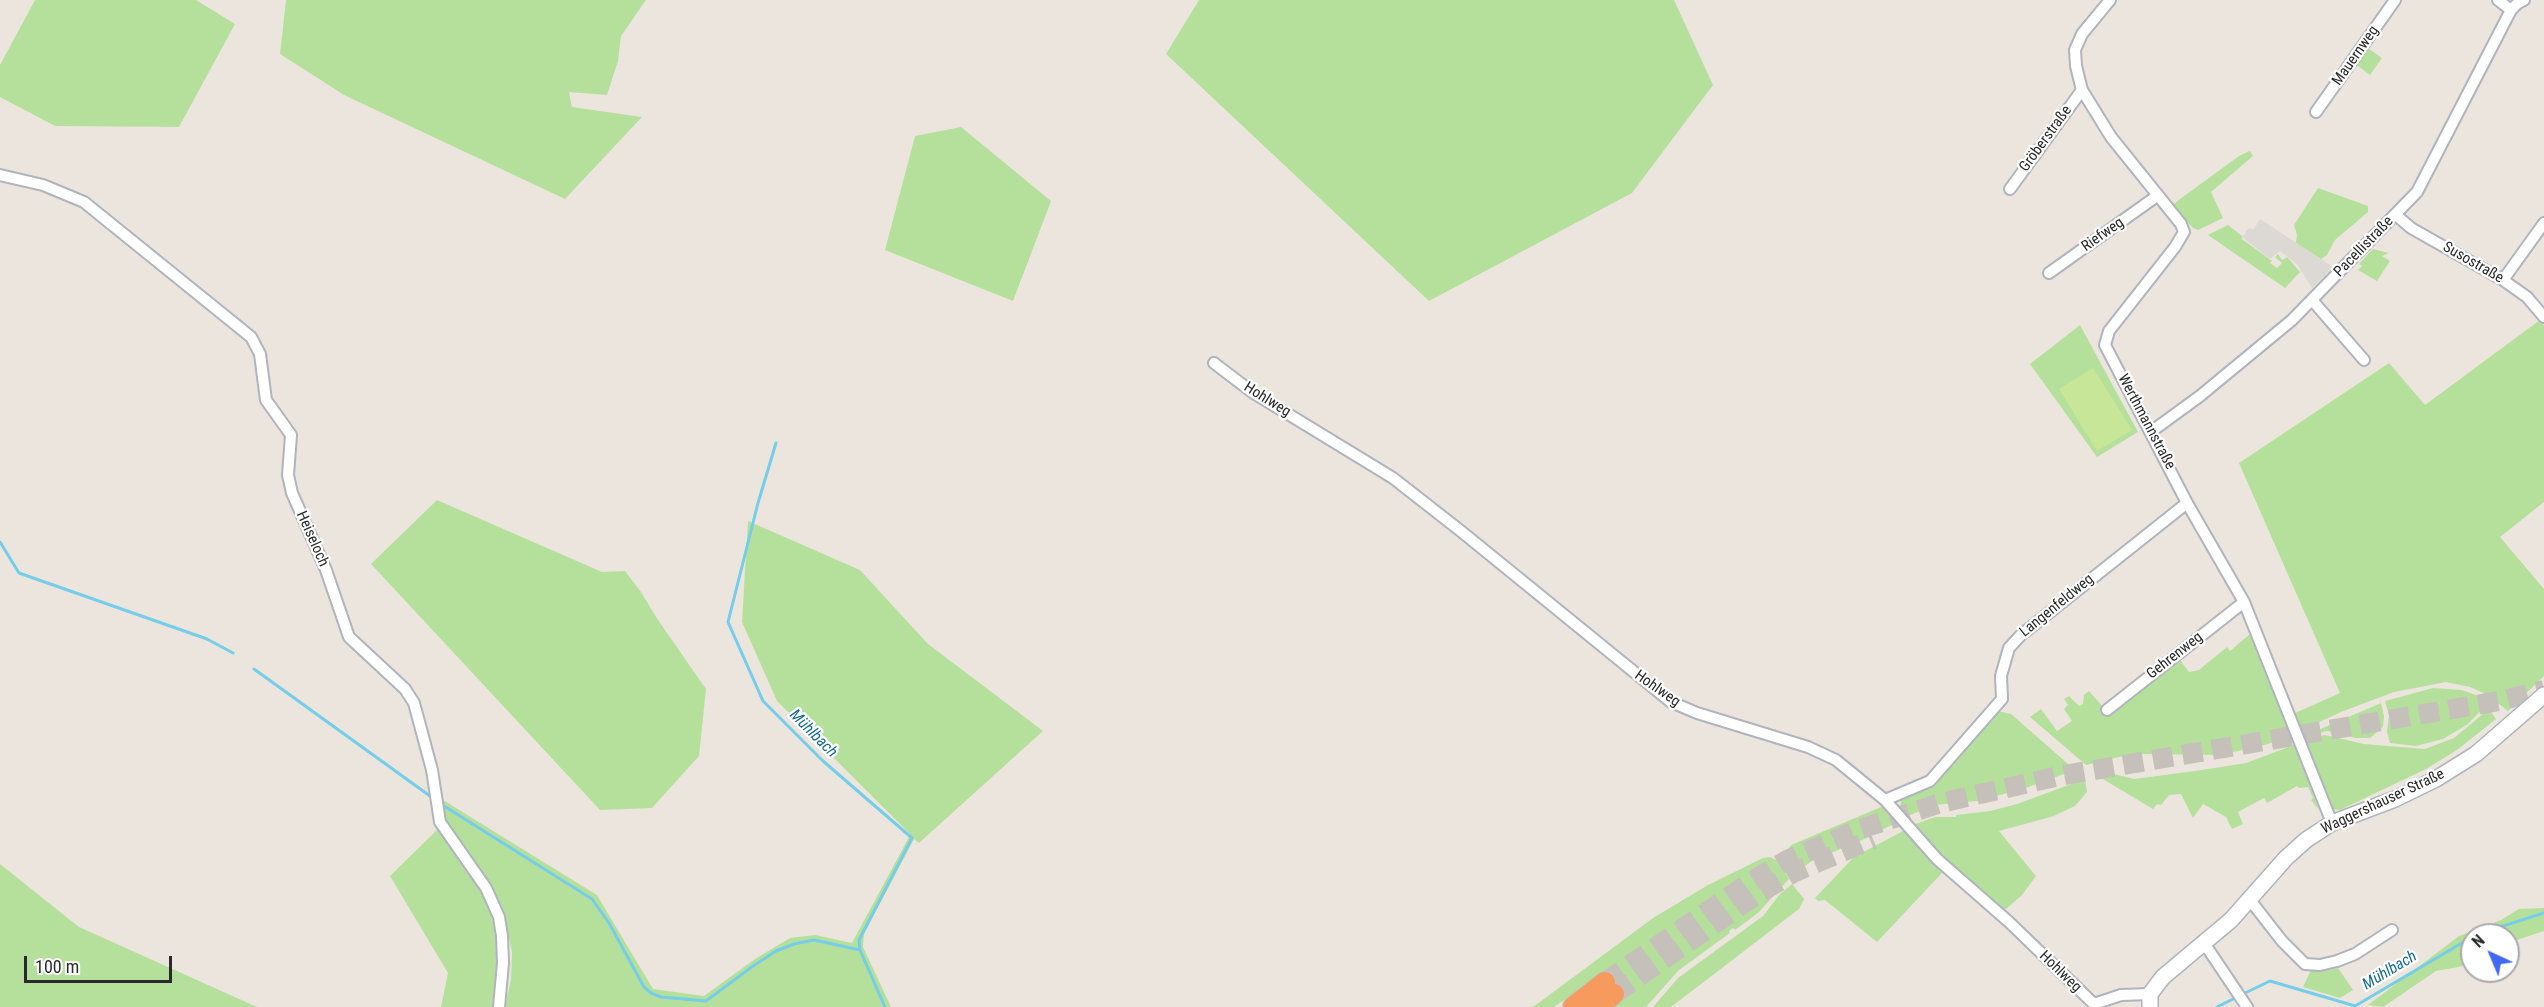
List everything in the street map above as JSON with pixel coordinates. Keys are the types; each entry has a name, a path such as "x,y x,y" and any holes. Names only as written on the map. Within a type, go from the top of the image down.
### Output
{"highway":[{"path":"1573,1007 1610,988 1598,1007"}],"street":[{"name":"Werthmannstraße","path":"2110,0 2084,32 2075,50 2082,90 2111,137 2181,224 2184,232 2175,248 2109,331 2105,345 2152,431 2187,503 2244,602 2332,823"},
{"name":"Mauernweg","path":"2316,112 2396,0"},
{"path":"2498,0 2511,10 2524,0"},
{"name":"Pacellistraße","path":"2152,431 2292,320 2417,192 2511,10"},
{"name":"Gröberstraße","path":"2010,189 2082,90"},
{"name":"Heiseloch","path":"0,175 43,186 84,202 251,337 260,354 266,400 291,435 288,475 292,493 326,570 349,637 405,689 414,703 432,770 440,822 486,888 499,917 503,963 499,1007"},
{"name":"Riefweg","path":"2049,273 2157,196"},
{"name":"Susostraße","path":"2396,215 2411,228 2503,280 2527,297 2544,317"},
{"path":"2503,280 2544,224"},
{"path":"2312,300 2364,360"},
{"name":"Hohlweg","path":"1214,363 1252,392 1393,478 1671,702 1836,760 1885,800 1937,859 2009,922 2094,1004 2121,995 2150,1000"},
{"name":"Langenfeldweg","path":"1885,800 1930,781 2002,699 2000,691 2009,648 2021,635 2187,503"},
{"name":"Gehrenweg","path":"2107,710 2244,602"},
{"name":"Waggershauser Straße","path":"2150,1000 2163,977 2231,920 2286,858 2332,823 2395,800 2436,779 2476,754 2544,695"},
{"path":"2250,900 2305,964 2320,965 2355,954 2392,930"},
{"path":"2204,943 2242,1000"}],"green space":[{"path":"35,0 196,0 235,24 179,127 55,126 0,97 0,65"},
{"path":"286,0 646,0 621,36 618,61 607,95 569,92 572,107 642,117 565,199 344,95 280,54"},
{"path":"1199,0 1674,0 1713,85 1632,193 1429,301 1166,54"},
{"path":"2365,46 2382,58 2370,75 2354,63"},
{"path":"961,127 1051,201 1013,301 885,250 915,136"},
{"path":"2250,151 2253,156 2211,192 2223,218 2198,230 2193,228 2172,205 2239,156"},
{"path":"2318,188 2368,206 2368,212 2335,240 2327,255 2321,259 2296,243 2297,235 2294,225"},
{"path":"2228,225 2242,236 2242,239 2272,261 2270,263 2277,268 2282,263 2275,257 2278,254 2282,260 2287,257 2300,272 2285,288 2208,235"},
{"path":"2373,249 2389,253 2382,256 2390,261 2377,281 2358,270 2362,266 2359,264"},
{"path":"2540,320 2544,326 2544,502 2500,537 2544,589 2544,676 2508,711 2486,694 2470,687 2446,682 2394,692 2341,712 2300,731 2293,714 2340,693 2239,463 2389,363 2425,405"},
{"path":"2080,325 2138,432 2097,457 2030,364"},
{"path":"2093,368 2132,430 2097,451 2059,389"},
{"path":"437,500 602,572 625,571 641,592 706,689 699,756 652,808 600,810 371,564"},
{"path":"748,521 860,570 928,644 1043,731 919,843 914,839 864,934 863,947 891,1007 505,1007 511,979 512,952 502,906 449,827 444,814 443,800 597,895 653,989 704,996 755,959 790,938 815,935 852,943 908,839 910,834 777,701 742,622"},
{"path":"2250,634 2290,735 2268,744 2221,755 2144,754 2086,765 2030,717 2041,709 2057,731 2072,721 2064,709 2068,705 2064,699 2069,696 2079,706 2083,704 2084,695 2089,691 2104,708 2100,711 2102,715 2177,656 2189,672 2199,670 2227,647 2230,651"},
{"path":"2433,688 2462,690 2488,703 2468,724 2443,739 2416,746 2390,743 2387,732 2389,715 2385,701"},
{"path":"2381,703 2384,716 2383,727 2370,738 2356,738 2327,731 2302,737"},
{"path":"2489,709 2496,719 2457,750 2426,769 2340,810 2332,809 2304,741 2325,735 2364,744 2425,749 2454,738"},
{"path":"1998,711 2011,714 2075,770 2023,789 1977,801 1934,805 1906,817 1900,808 1902,798 1934,783"},
{"path":"2294,745 2319,810 2311,800 2313,798 2308,787 2299,788 2297,786 2267,803 2264,798 2238,812 2243,824 2232,829 2226,817 2203,804 2193,818 2181,794 2169,795 2161,805 2157,804 2153,809 2096,775 2110,773 2134,779 2195,771 2246,763"},
{"path":"2085,779 2087,792 2075,806 2054,816 1999,831 2036,876 2022,895 2006,909 1999,909 1956,872 1913,825 1935,817 1956,817 1956,815 1990,811 2017,804"},
{"path":"1881,807 1887,809 1897,822 1867,838 1812,861 1798,871 1792,870 1787,862 1786,852 1791,845"},
{"path":"439,828 487,896 500,935 498,1007 441,1007 448,973 390,876"},
{"path":"1905,830 1942,873 1877,942 1825,900 1818,901 1815,898 1854,857"},
{"path":"1770,857 1778,861 1789,879 1758,913 1735,930 1733,928 1729,931 1730,933 1679,970 1646,1007 1610,1007 1585,986 1554,1007 1533,1007 1653,918 1708,885 1763,858"},
{"path":"0,864 79,927 257,1007 0,1007"},
{"path":"1792,884 1804,899 1799,909 1671,1007 1653,1007 1678,978 1763,916 1780,894"},
{"path":"2544,908 2544,931 2520,939 2520,923 2493,923 2519,909"},
{"path":"2459,936 2460,967 2436,971 2383,1007 2368,1005"},
{"path":"2338,968 2353,990 2340,998 2303,987 2311,970 2325,971"}],"shaded area":[{"path":"2260,219 2333,267 2312,288 2297,264 2280,251 2270,259 2242,237 2249,228 2254,229"}],"waterway":[{"name":"Mühlbach","path":"776,443 758,503 728,622 763,701 823,761 912,838 859,940 860,950 885,1007"},
{"path":"0,542 19,573 207,639 233,653"},
{"path":"254,669 430,796"},
{"path":"444,806 592,899 609,923 644,987 661,997 706,1001 776,951 794,944 814,940 860,950"},
{"name":"Mühlbach","path":"2513,923 2544,913"},
{"name":"Mühlbach","path":"2243,994 2270,981 2355,1006 2460,944"},
{"name":"Mühlbach","path":"2217,1007 2237,997"}],"tunnel":[{"path":"1605,982 1749,883 1787,860 1860,829 1941,803 2059,776 2499,701 2544,690"},
{"path":"1614,994 1756,895 1795,872 1873,839"}]}
